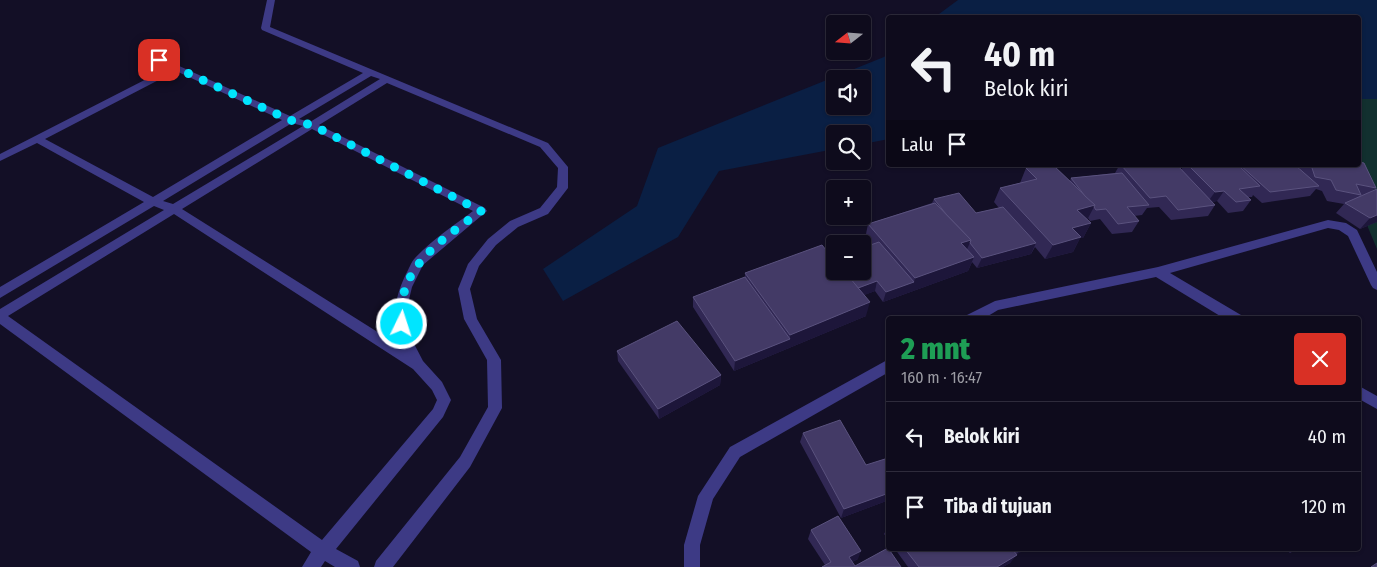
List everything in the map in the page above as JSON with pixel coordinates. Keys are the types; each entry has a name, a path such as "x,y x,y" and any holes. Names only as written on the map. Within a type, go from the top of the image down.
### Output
{"street":[{"path":"271,0 265,28 544,145 563,167 562,188 544,211 514,224 492,242 474,264 464,289 470,319 494,360 495,408 464,462 382,567"},
{"path":"143,53 290,120 312,125 481,211 441,241 418,262 406,287 400,312 403,336 418,365 437,386 444,400 438,413 310,567"},
{"path":"0,158 175,68"},
{"path":"0,293 370,72"},
{"path":"352,567 323,551 0,316 387,79"},
{"path":"38,139 153,202 174,209 418,365"},
{"path":"977,316 995,306 1158,272 1328,224 1342,226 1354,233 1377,285"},
{"path":"1158,272 1231,316"},
{"path":"692,567 692,546 706,496 735,452 886,367"},
{"path":"1361,393 1377,403"}],"green space":[{"path":"1377,0 1377,249 1343,167 1361,167 1361,16"}],"water":[{"path":"958,0 1377,0 1377,99 1361,99 1361,15 938,15"},
{"path":"886,55 886,140 871,142 871,125 826,125 826,151 719,171 678,237 563,301 543,269 637,206 658,148 826,80 826,115 871,115 871,70 852,70"}],"building":[{"path":"1361,162 1364,163 1376,188 1356,184 1361,195 1336,190 1331,180 1315,177 1312,167 1361,167"},
{"path":"1055,167 1095,205 1077,210 1091,223 1072,228 1081,237 1053,245 1000,188 1037,179 1026,168"},
{"path":"1123,167 1179,167 1215,205 1178,210 1166,196 1150,198"},
{"path":"1190,167 1240,167 1260,186 1239,189 1251,200 1236,202 1224,191 1215,192"},
{"path":"1242,167 1297,167 1319,186 1270,192"},
{"path":"1122,173 1149,205 1127,207 1139,221 1118,224 1106,209 1096,210 1095,205 1071,178"},
{"path":"1377,189 1377,215 1370,218 1345,203"},
{"path":"959,193 976,213 1003,207 1036,243 982,258 970,243 971,240 934,199"},
{"path":"935,203 971,240 961,243 974,257 915,278 869,225"},
{"path":"879,242 914,282 886,292 877,281 858,288 851,280 871,280 871,245"},
{"path":"822,245 826,250 826,280 852,280 870,302 790,335 745,273"},
{"path":"745,277 790,339 735,361 693,297"},
{"path":"677,321 721,375 658,409 617,351"},
{"path":"840,420 866,465 885,459 886,460 886,494 844,509 803,433"},
{"path":"838,516 861,551 849,557 855,566 886,549 886,551 890,551 901,567 822,567 831,562 811,530"},
{"path":"907,551 1014,551 1017,555 997,567 919,567"}],"route":[{"path":"159,60 290,120 312,125 481,211 441,241 418,262 406,287 400,312 402,324"}]}
